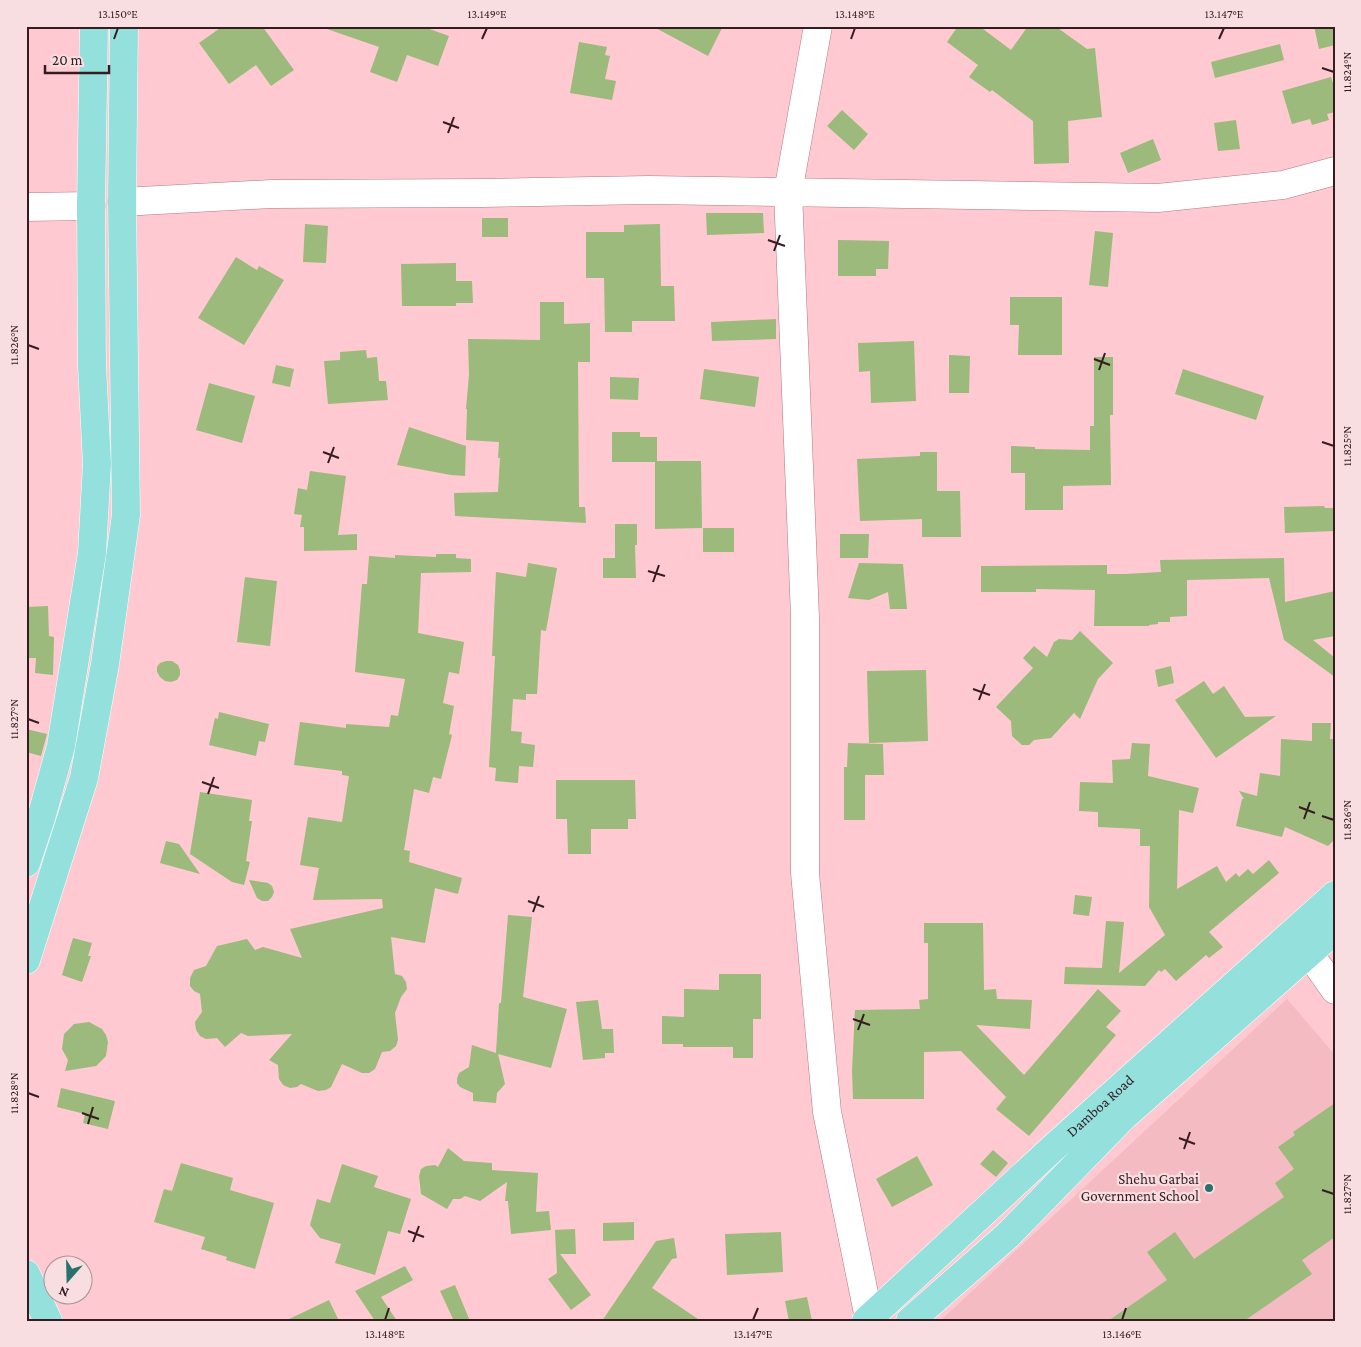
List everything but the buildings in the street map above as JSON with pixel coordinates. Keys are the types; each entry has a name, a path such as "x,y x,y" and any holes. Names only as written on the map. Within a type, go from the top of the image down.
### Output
{"main road":[{"path":"26,863 61,746 92,553 97,464 92,366 90,206 94,26"},
{"path":"26,960 84,778 105,664 126,515 122,202 124,26"},
{"name":"Damboa Road","path":"910,1321 1008,1235 1124,1116 1299,944 1335,895"},
{"name":"Damboa Road","path":"869,1320 1053,1148 1299,944 1335,930"},
{"path":"26,1274 48,1321"}],"street":[{"path":"818,26 788,192 805,617 804,873 827,1112 869,1320"},
{"path":"122,202 271,194 649,190 1158,198 1283,185 1335,171"},
{"path":"26,207 90,206"},
{"path":"1299,944 1335,990"}],"shaded area":[{"name":"Shehu Garbai Government School","path":"1287,999 1335,1055 1335,1321 940,1321"}],"place":[{"name":"Shehu Garbai Government School","path":"1209,1188"}]}
